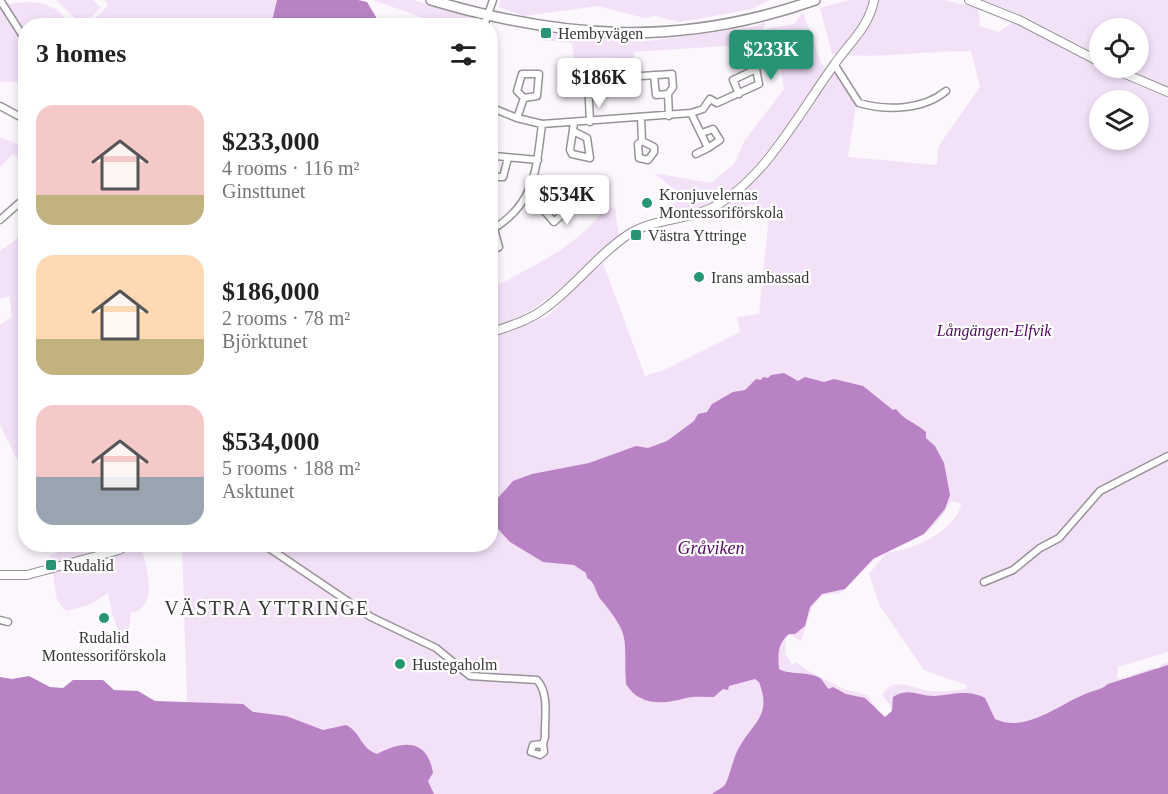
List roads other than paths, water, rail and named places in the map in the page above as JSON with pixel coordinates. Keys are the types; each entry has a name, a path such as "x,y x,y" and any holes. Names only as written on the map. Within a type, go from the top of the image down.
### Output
{"main road":[{"path":"431,0 488,15 581,31 667,33 735,24 815,0"}],"street":[{"path":"0,0 18,28"},
{"path":"487,18 493,0"},
{"path":"498,330 525,321 544,310 604,253 630,234 653,224 709,210 721,203 760,167 834,64 865,26 874,0"},
{"path":"969,0 1024,22 1089,56"},
{"path":"834,64 859,103 881,109 933,102 946,92"},
{"path":"498,110 542,124 691,113 703,109 710,99 717,103 738,94 759,84 756,69 733,80 738,94"},
{"path":"522,74 539,74 537,96 524,98 517,91 522,74"},
{"path":"641,76 672,74 673,87 668,94 669,116"},
{"path":"654,75 656,94 668,94"},
{"path":"1135,78 1168,92"},
{"path":"587,94 590,122"},
{"path":"518,118 524,98"},
{"path":"0,106 18,116"},
{"path":"691,113 708,148"},
{"path":"641,118 642,141"},
{"path":"573,131 583,134 588,140 590,158 570,152 574,123"},
{"path":"498,226 514,214 529,194 538,160 542,124"},
{"path":"696,154 720,141 713,129 702,133"},
{"path":"498,156 538,160"},
{"path":"498,177 503,177 508,158"},
{"path":"529,194 542,209"},
{"path":"0,220 18,203"},
{"path":"984,582 1012,570 1040,548 1059,538 1075,516 1100,491 1168,456"},
{"path":"0,575 27,575 103,552"},
{"path":"275,552 371,616 436,648 470,676 537,680 543,686 546,696 543,744"},
{"path":"0,620 8,622"}],"water":[{"path":"277,0 358,0 367,2 377,18 273,18"},
{"name":"Gråviken","path":"784,373 798,381 805,377 824,382 834,379 863,386 926,432 926,438 935,446 944,463 950,495 945,509 924,534 873,559 845,589 822,594 810,607 805,626 795,634 789,634 782,642 779,669 815,676 821,679 829,689 833,687 846,694 865,698 885,717 892,711 893,697 898,694 908,692 934,696 966,693 985,698 995,719 1018,723 1040,716 1108,684 1168,665 1168,794 712,794 726,783 738,750 760,717 763,703 759,682 755,679 729,686 728,690 723,689 714,697 653,702 638,697 626,684 622,632 586,573 574,565 543,562 510,542 498,529 498,498 513,481 532,474 589,463 636,446 648,448 667,441 694,421 698,414 707,412 712,404 733,392 745,390 756,379 761,380 771,375"},
{"path":"29,676 50,687 63,688 73,680 103,680 114,690 138,691 155,701 243,704 253,712 286,716 323,730 346,725 355,732 367,748 377,754 395,746 412,745 419,748 430,761 433,773 428,781 434,794 0,794 0,677 12,679"}],"place":[{"name":"Hembyvägen","path":"546,33"},
{"name":"Kronjuvelernas Montessoriförskola","path":"647,203"},
{"name":"Västra Yttringe","path":"636,235"},
{"name":"Irans ambassad","path":"699,277"},
{"name":"Rudalid","path":"51,565"},
{"name":"Rudalid Montessoriförskola","path":"104,618"},
{"name":"Hustegaholm","path":"400,664"}],"district":[{"name":"VÄSTRA YTTRINGE","path":"267,608"}],"park label":[{"name":"Långängen-Elfvik","path":"994,330"}]}
